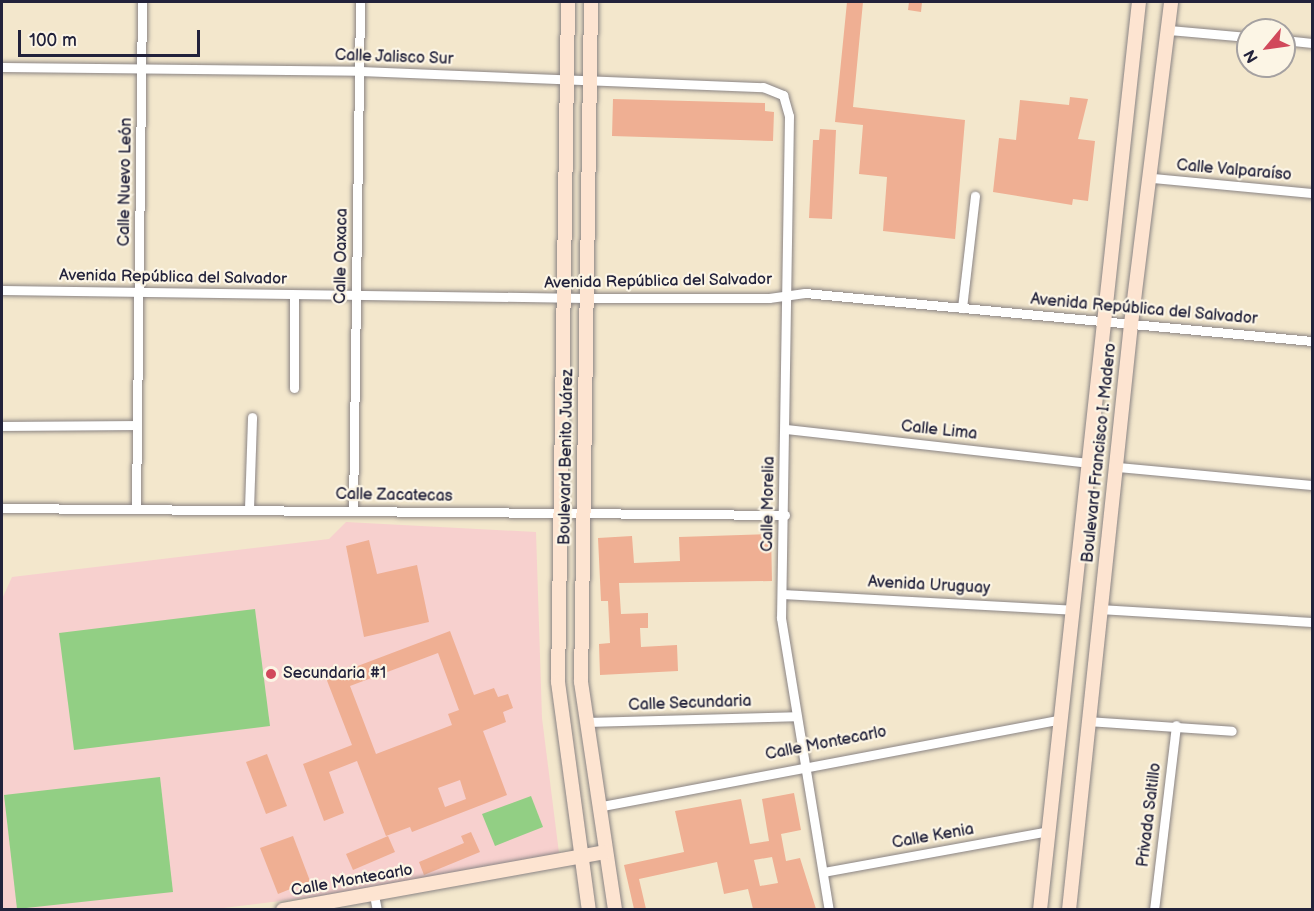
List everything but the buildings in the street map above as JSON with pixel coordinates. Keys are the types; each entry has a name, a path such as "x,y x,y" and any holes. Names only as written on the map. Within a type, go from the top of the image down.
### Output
{"main road":[{"name":"Boulevard Benito Juárez","path":"568,2 558,682 589,909"},
{"name":"Boulevard Benito Juárez","path":"591,2 581,682 597,807 615,909"},
{"name":"Boulevard Francisco I. Madero","path":"1040,909 1139,2"},
{"name":"Boulevard Francisco I. Madero","path":"1069,909 1087,721 1117,467 1131,324 1152,178 1171,2"},
{"name":"Calle Montecarlo","path":"283,909 374,895 605,852"}],"street":[{"name":"Calle Nuevo León","path":"136,507 142,2"},
{"name":"Calle Oaxaca","path":"353,511 360,2"},
{"path":"1168,30 1236,36"},
{"path":"1296,41 1312,43"},
{"name":"Calle Jalisco Sur","path":"2,67 360,71 590,82 764,87 783,95"},
{"name":"Calle Morelia","path":"783,95 789,116 785,514 782,594 795,716 829,909"},
{"name":"Calle Valparaíso","path":"1152,178 1312,193"},
{"path":"962,308 975,196"},
{"name":"Avenida República del Salvador","path":"2,290 564,298 787,294 1312,341"},
{"path":"294,295 294,388"},
{"path":"249,509 252,417"},
{"path":"2,426 137,425"},
{"name":"Calle Lima","path":"786,429 1090,463"},
{"path":"1117,467 1312,485"},
{"name":"Calle Zacatecas","path":"2,508 136,507 785,514"},
{"name":"Avenida Uruguay","path":"782,594 1073,610"},
{"path":"1099,609 1312,622"},
{"name":"Calle Secundaria","path":"586,722 795,716"},
{"name":"Calle Montecarlo","path":"597,807 803,765 1062,719"},
{"path":"1087,721 1176,725 1232,731"},
{"name":"Privada Saltillo","path":"1154,909 1176,725"},
{"name":"Calle Kenia","path":"823,872 1049,831"},
{"path":"374,895 377,909"}],"shaded area":[{"name":"Secundaria #1","path":"346,522 536,532 542,718 559,853 369,890 215,909 2,909 2,599 12,577 329,539"}],"green space":[{"path":"255,609 270,726 74,750 59,633"},
{"path":"160,777 173,892 17,909 4,795"},
{"path":"531,796 543,827 495,846 482,814"}],"place":[{"name":"Secundaria #1","path":"271,674"}]}
